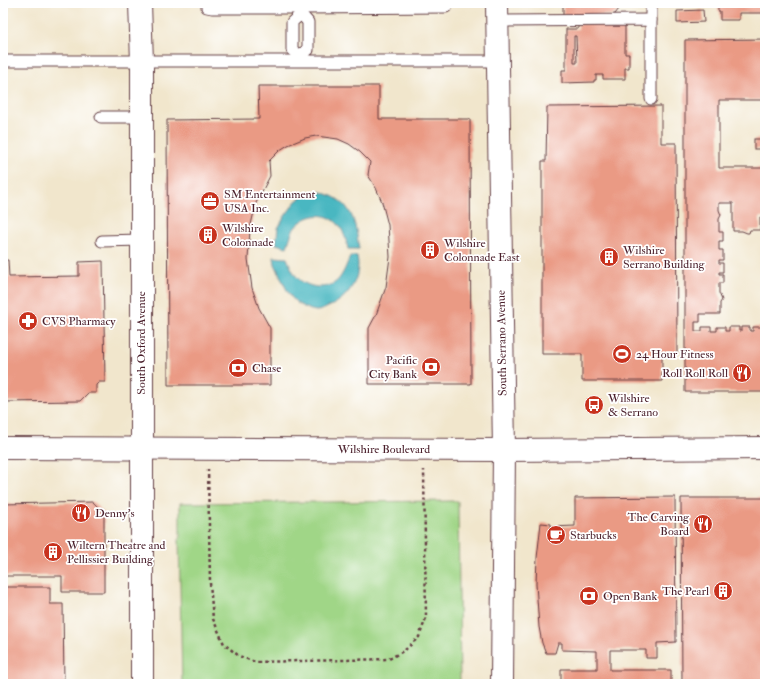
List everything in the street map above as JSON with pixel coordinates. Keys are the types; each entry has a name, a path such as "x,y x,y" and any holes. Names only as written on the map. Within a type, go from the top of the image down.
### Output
{"street":[{"name":"South Oxford Avenue","path":"140,3 142,62 142,684"},
{"name":"South Serrano Avenue","path":"497,12 504,450 502,684"},
{"name":"Wilshire Boulevard","path":"3,448 504,450 765,448"}],"lane":[{"path":"207,3 207,7 212,8 283,6 301,11 446,7"},
{"path":"651,3 651,98"},
{"path":"299,58 292,50 292,22 301,11"},
{"path":"299,58 308,50 308,22 301,11"},
{"path":"497,12 651,20"},
{"path":"3,61 142,62 299,58 498,61"},
{"path":"101,117 142,117"},
{"path":"102,241 141,240"}],"path":[{"path":"208,449 210,583 213,619 224,644 239,656 255,662 389,659 405,650 419,636 426,618 425,493 423,450"}],"green space":[{"path":"458,501 460,684 182,684 179,539 180,503"}],"water":[{"path":"321,192 339,200 346,206 356,229 359,249 348,249 344,235 337,223 325,216 319,215 307,218 296,226 292,232 287,247 276,244 278,228 296,201 307,193"},
{"path":"350,256 357,256 358,264 352,287 342,299 322,310 316,311 303,306 293,299 281,279 274,257 287,258 293,271 302,282 308,285 320,287 332,284 339,279"}],"building":[{"path":"563,3 618,3 619,9 615,14 611,15 563,16"},
{"path":"718,3 765,3 765,13 739,13 739,20 720,20"},
{"path":"703,10 704,22 677,23 677,11"},
{"path":"625,23 625,54 629,54 629,68 625,68 625,79 603,79 603,75 596,75 596,80 594,80 594,82 562,83 562,70 566,70 566,29 578,29 578,24","holes":["574,36 576,36 577,63 574,63"]},
{"path":"765,39 765,100 719,100 719,168 765,168 765,217 760,217 760,230 750,230 749,233 733,231 733,203 719,203 721,215 719,219 719,232 723,232 723,241 719,241 719,250 723,250 723,260 719,260 719,263 723,263 723,272 719,272 719,274 723,274 723,283 719,283 719,293 722,300 720,303 720,314 700,314 700,322 695,322 695,331 702,331 702,327 711,327 711,331 717,331 717,327 725,327 725,331 729,331 729,327 739,327 739,331 741,331 741,327 750,327 750,331 753,331 753,327 762,327 762,331 765,331 765,392 685,392 685,40"},
{"name":"Wilshire Colonnade","path":"258,86 379,86 379,119 470,119 471,384 369,384 369,328 376,315 386,287 390,257 388,225 382,202 368,175 370,162 349,144 338,139 316,136 305,138 288,145 280,150 269,161 270,176 256,203 250,229 248,259 252,288 259,308 270,328 270,385 168,385 167,120 259,119"},
{"name":"Wilshire Serrano Building","path":"661,106 661,143 676,143 677,354 662,354 662,381 582,381 582,354 542,354 542,161 546,161 547,107"},
{"path":"754,139 765,139 765,149 754,149"},
{"path":"3,260 8,260 9,277 79,276 79,262 103,261 105,382 99,382 96,385 96,393 88,393 80,401 3,402"},
{"path":"675,497 676,642 657,643 657,658 646,658 646,650 610,650 610,670 671,670 671,684 561,684 561,669 597,669 597,651 562,650 562,643 558,643 555,653 546,653 542,643 539,627 536,584 541,523 551,524 551,527 575,526 575,498"},
{"name":"The Pearl","path":"681,498 765,498 765,684 682,684"},
{"name":"Wiltern Theatre and Pellissier Building","path":"93,502 104,513 104,592 62,592 62,576 3,576 3,504"},
{"name":"Wiltern Theatre and Pellissier Building","path":"3,587 50,587 50,604 63,604 64,684 3,684"}],"place":[{"name":"SM Entertainment USA Inc.","path":"210,201"},
{"name":"Wilshire Colonnade","path":"208,235"},
{"name":"Wilshire Colonnade East","path":"430,250"},
{"name":"Wilshire Serrano Building","path":"609,257"},
{"name":"CVS Pharmacy","path":"28,321"},
{"name":"24 Hour Fitness","path":"622,354"},
{"name":"Pacific City Bank","path":"431,367"},
{"name":"Chase","path":"238,368"},
{"name":"Roll Roll Roll","path":"742,373"},
{"name":"Wilshire & Serrano","path":"594,405"},
{"name":"Denny's","path":"81,513"},
{"name":"The Carving Board","path":"703,524"},
{"name":"Starbucks","path":"556,535"},
{"name":"Wiltern Theatre and Pellissier Building","path":"53,552"},
{"name":"The Pearl","path":"723,591"},
{"name":"Open Bank","path":"589,596"}]}
